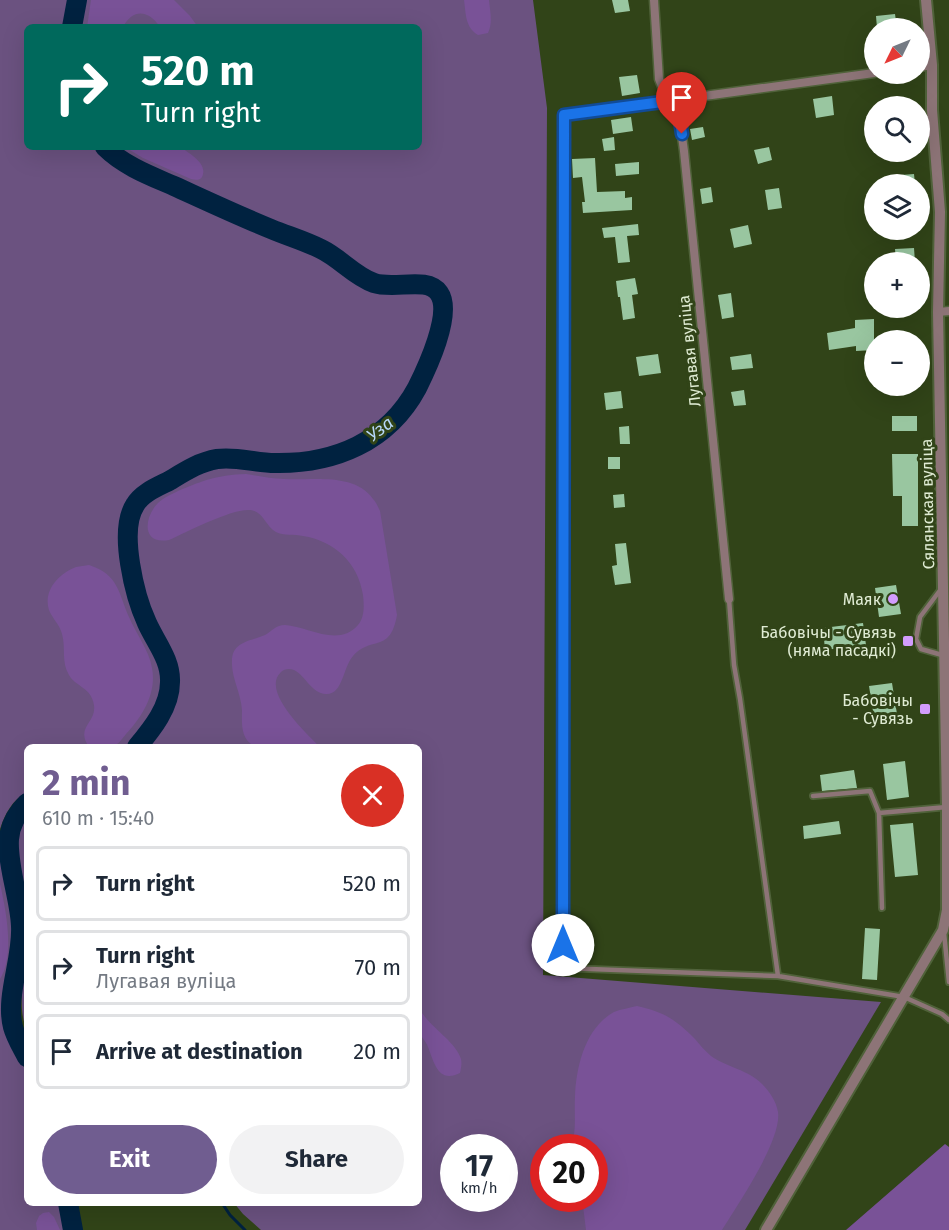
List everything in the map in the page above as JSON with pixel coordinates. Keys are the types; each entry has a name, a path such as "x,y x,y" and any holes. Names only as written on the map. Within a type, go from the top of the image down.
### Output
{"street":[{"name":"Лугавая вуліца","path":"654,0 659,79 665,94 675,100 684,151 729,599"},
{"name":"Сялянская вуліца","path":"766,1230 943,930 947,910 943,656 944,311 940,212 932,110 932,65 926,0"},
{"path":"564,115 864,74"}],"lane":[{"path":"564,115 563,968 778,976 904,997 942,1014 949,1020"},
{"path":"943,587 920,617 916,639 921,649 943,656"},
{"path":"729,599 734,665 778,976"},
{"path":"813,796 870,790 879,813 882,908"},
{"path":"879,813 947,807"},
{"path":"943,930 949,982"}],"shaded area":[{"path":"0,0 69,0 65,24 24,24 24,150 99,150 114,164 136,177 311,252 371,289 383,292 423,292 429,295 435,304 436,317 427,350 404,397 388,419 376,429 343,445 307,455 233,453 207,457 143,489 133,498 123,518 122,557 135,609 162,670 162,689 157,705 149,720 130,744 24,744 24,794 10,808 0,829"},
{"path":"84,0 533,0 547,108 543,975 881,1002 745,1230 261,1230 236,1206 422,1206 422,744 147,744 169,706 174,687 175,669 168,647 148,608 140,580 135,549 137,521 145,505 157,493 211,466 230,463 281,468 309,466 348,457 372,446 408,417 432,371 444,340 450,311 449,298 444,288 434,280 419,277 389,279 379,277 325,244 250,214 133,160 118,150 422,150 422,24 80,24"},
{"path":"91,0 174,0 196,24 158,24 151,17 136,14 125,24 87,24"},
{"path":"464,0 489,0 491,21 488,33 478,35 471,28 467,20"},
{"path":"130,150 185,150 202,166 202,176 198,180 191,179"},
{"path":"246,474 279,479 344,481 365,490 380,511 397,615 390,635 385,640 367,646 353,656 339,685 332,693 316,691 292,669 282,671 276,680 281,701 288,712 317,744 249,743 243,730 241,704 232,667 233,654 235,649 244,643 282,625 322,634 341,635 350,632 358,625 363,614 363,595 360,583 350,563 334,548 314,539 276,532 261,515 254,511 231,513 169,540 160,540 150,534 148,522 150,515 160,501 187,487 227,476"},
{"path":"89,565 112,579 152,668 152,686 147,704 117,744 87,744 85,740 84,734 93,714 93,701 91,696 72,679 67,670 62,634 49,610 50,590 63,574 76,567"},
{"path":"24,816 24,898 16,847 16,833"},
{"path":"0,855 14,929 13,961 3,1015 4,1027 8,1040 24,1067 24,1206 60,1206 65,1230 0,1230"},
{"path":"0,884 7,919 8,945 5,969 0,979"},
{"path":"24,972 24,1021 22,1010"},
{"path":"637,1006 655,1011 675,1021 711,1056 757,1079 768,1090 776,1104 777,1124 773,1139 758,1172 722,1230 586,1230 584,1212 608,1212 608,1134 574,1134 577,1073 589,1038 604,1019 620,1010"},
{"path":"422,1013 458,1052 461,1061 460,1073 453,1076 442,1074 435,1065 422,1037"},
{"path":"945,1144 949,1147 949,1230 846,1230"},
{"path":"49,1212 60,1230 37,1230 36,1223 39,1216"}],"building":[{"path":"612,0 628,0 630,11 615,13"},
{"path":"895,14 896,18 876,18 876,16"},
{"path":"637,75 640,93 622,96 619,77"},
{"path":"832,96 834,115 816,118 813,99"},
{"path":"631,117 633,131 613,134 611,120"},
{"path":"703,127 705,137 692,140 690,129"},
{"path":"614,137 615,150 604,151 602,139"},
{"path":"769,147 772,160 758,164 754,150"},
{"path":"595,158 597,192 625,191 625,198 632,197 632,210 583,213 582,202 585,202 582,177 573,178 572,159"},
{"path":"639,162 639,174 616,176 615,164"},
{"path":"711,187 713,202 702,204 700,189"},
{"path":"779,188 782,208 768,210 765,190"},
{"path":"638,224 639,235 627,236 630,262 618,263 615,237 604,238 602,228"},
{"path":"748,225 752,244 734,248 730,229"},
{"path":"914,248 914,252 895,252 895,249"},
{"path":"635,278 638,294 632,295 635,318 623,320 616,281"},
{"path":"731,293 734,317 722,319 718,295"},
{"path":"874,319 874,330 864,330 864,351 856,351 856,346 829,350 827,333 855,328 855,320"},
{"path":"658,354 661,373 639,376 636,357"},
{"path":"751,354 753,368 732,370 730,357"},
{"path":"744,390 746,405 734,406 731,392"},
{"path":"621,391 623,408 606,410 604,393"},
{"path":"892,416 917,416 917,431 892,431"},
{"path":"629,426 630,444 620,444 619,427"},
{"path":"892,454 918,454 918,526 902,526 902,496 893,496"},
{"path":"608,457 620,457 620,469 608,469"},
{"path":"624,494 625,507 614,508 613,495"},
{"path":"626,543 631,583 615,585 612,566 617,565 615,544"},
{"path":"896,585 901,614 879,617 875,588"},
{"path":"863,623 866,645 825,650 823,628"},
{"path":"892,683 897,714 874,718 869,686"},
{"path":"905,761 909,797 887,800 883,764"},
{"path":"854,770 857,788 822,791 820,775"},
{"path":"839,821 841,834 804,839 803,826"},
{"path":"913,823 918,875 895,877 890,825"},
{"path":"865,928 880,929 877,980 862,979"}],"waterway":[{"name":"Уза","path":"73,24 77,0"},
{"name":"Уза","path":"108,150 147,174 277,232 309,243 374,283 382,285 419,284 434,288 439,293 443,313 437,341 417,388 405,407 375,436 338,454 318,459 275,463 231,458 210,460 150,491 135,505 130,516 128,531 133,581 142,612 166,659 170,674 169,691 164,709 139,744"},
{"name":"Уза","path":"24,807 12,824 9,849 21,926 11,1015 14,1031 24,1052"},
{"name":"Уза","path":"69,1206 73,1230"},
{"path":"224,1206 245,1230"}],"place":[{"name":"Маяк","path":"893,599"},
{"name":"Бабовічы - Сувязь (няма пасадкі)","path":"908,641"},
{"name":"Бабовічы - Сувязь","path":"925,709"}],"route":[{"path":"563,945 564,115 677,100 682,134"}]}
